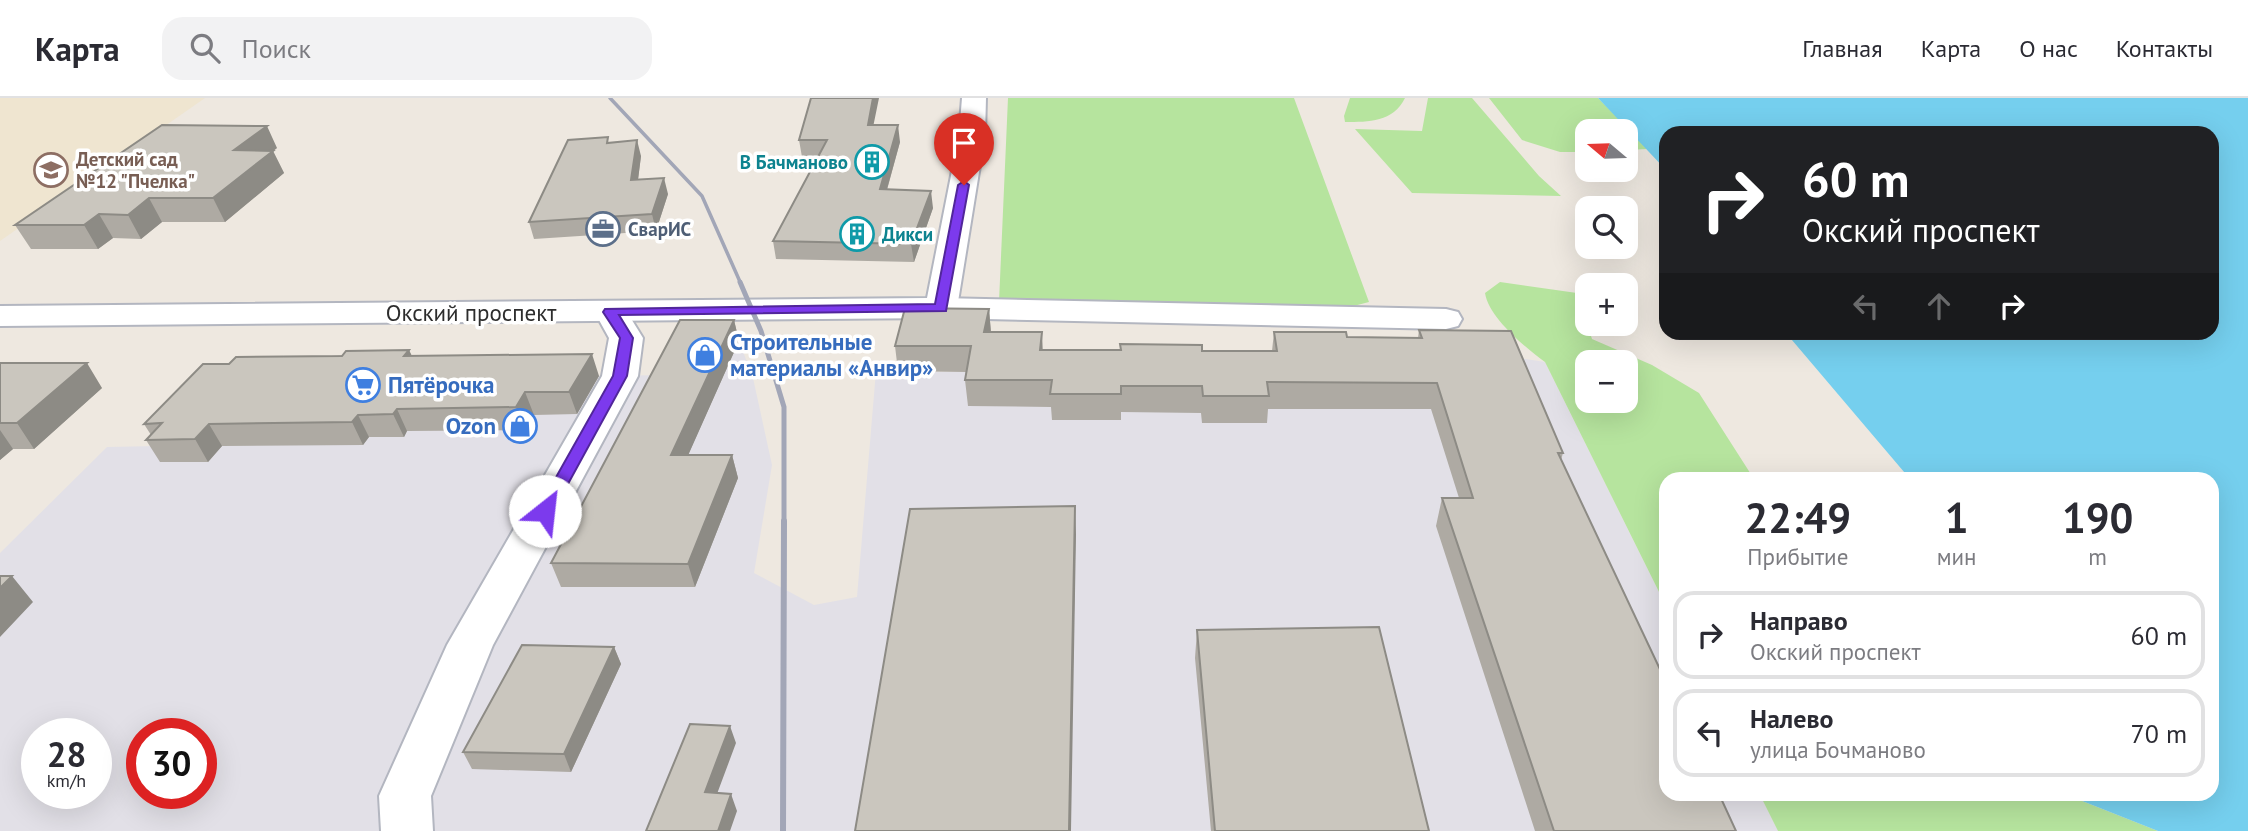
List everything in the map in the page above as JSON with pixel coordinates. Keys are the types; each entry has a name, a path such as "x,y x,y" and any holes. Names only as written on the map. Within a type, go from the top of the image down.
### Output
{"main road":[{"path":"941,308 972,135 974,98"},
{"name":"Окский проспект","path":"0,316 941,308 1446,319"},
{"path":"407,831 405,796 470,645 620,376 626,338 610,312"}],"shaded area":[{"name":"Детский сад №12 \"Пчелка\"","path":"0,98 205,98 0,241"},
{"path":"739,341 753,378 772,465 754,573 814,605 857,597 876,371 984,372 1505,356 1545,362 1659,592 1659,801 1763,801 1778,831 0,831 0,553 107,447 158,446 445,378 668,375"}],"green space":[{"path":"1008,98 1294,98 1369,302 1338,310 999,302"},
{"path":"1350,98 1405,98 1394,112 1380,119 1345,122 1344,116"},
{"path":"1428,98 1472,98 1539,176 1561,196 1412,193 1355,129 1422,131"},
{"path":"1489,98 1598,98 1619,119 1575,119 1575,152 1560,152 1522,140"},
{"path":"1638,139 1648,149 1638,149"},
{"path":"1500,282 1575,293 1575,336 1591,336 1592,339 1617,350 1575,350 1575,413 1638,413 1638,359 1699,393 1750,472 1659,472 1659,592 1545,362 1518,340 1493,312 1485,293"},
{"path":"1763,801 2082,801 2158,831 1778,831"}],"water":[{"path":"1598,98 2248,98 2248,831 2158,831 2082,801 2219,801 2219,472 1904,472 1792,340 2219,340 2219,126 1659,126 1659,163 1638,140 1638,119 1618,119"}],"building":[{"path":"811,98 873,98 868,125 898,125 880,189 931,191 911,244 773,241 827,140 799,140"},
{"path":"162,125 267,126 234,150 273,151 213,198 149,198 128,215 99,214 84,225 15,225"},
{"path":"608,137 607,143 637,140 631,180 664,178 652,214 529,222 568,140"},
{"path":"905,308 989,309 984,332 1042,332 1040,350 1121,350 1120,344 1202,345 1202,351 1277,351 1274,332 1346,332 1347,337 1422,338 1419,330 1511,331 1563,453 1558,453 1659,667 1659,801 1722,801 1736,831 1554,831 1442,498 1473,498 1437,383 1267,382 1269,396 1203,396 1202,386 1121,386 1121,394 1050,394 1052,380 965,380 971,346 895,346"},
{"path":"680,320 734,320 671,455 732,455 688,564 551,563"},
{"path":"409,350 404,356 592,354 569,392 525,392 516,407 397,409 393,414 358,415 352,422 209,424 195,439 146,440 162,423 144,424 203,364 229,364 236,357 342,356 346,351"},
{"path":"0,363 87,363 17,423 0,423"},
{"path":"1075,506 1069,831 855,831 910,509"},
{"path":"0,576 12,576 0,588"},
{"path":"1379,627 1429,831 1215,831 1197,630"},
{"path":"522,645 614,647 564,754 463,752"},
{"path":"690,724 730,726 705,792 731,794 718,831 646,831"}],"railway":[{"path":"610,98 702,196 741,284"},
{"path":"740,282 761,331 784,407 784,521"},
{"path":"783,831 784,521"}],"place":[{"name":"В Бачманово","path":"872,162"},
{"name":"Детский сад №12 \"Пчелка\"","path":"51,170"},
{"name":"СварИС","path":"603,229"},
{"name":"Дикси","path":"857,234"},
{"name":"Строительные материалы «Анвир»","path":"705,355"},
{"name":"Пятёрочка","path":"363,385"},
{"name":"Ozon","path":"520,426"}],"route":[{"path":"545,511 620,376 626,338 610,312 941,308 964,185"}]}
